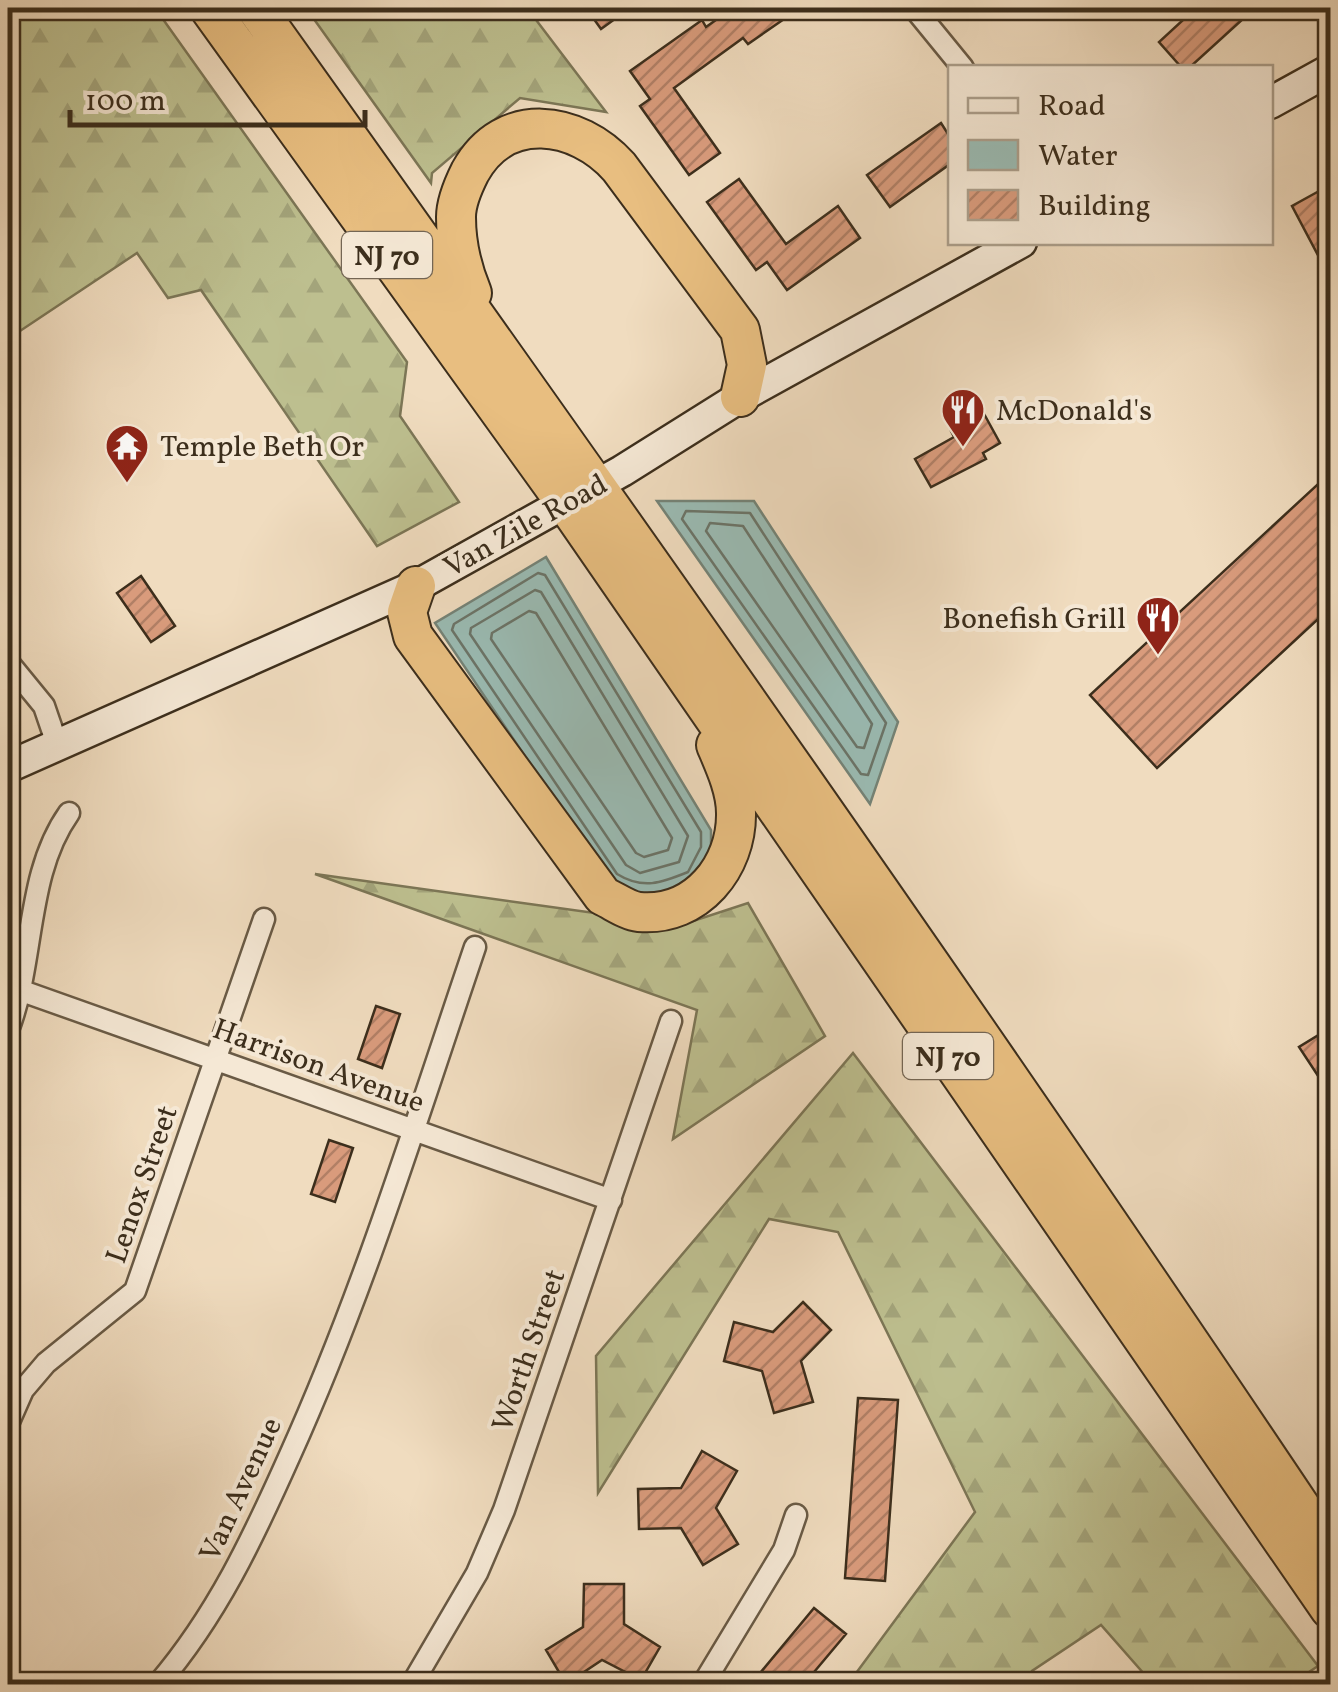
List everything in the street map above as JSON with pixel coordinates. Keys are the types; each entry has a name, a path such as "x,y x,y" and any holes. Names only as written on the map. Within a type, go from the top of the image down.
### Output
{"highway":[{"name":"NJ 70","path":"209,8 581,494 1087,1188 1330,1552"},
{"name":"NJ 70","path":"256,8 488,332 687,678 1330,1609"},
{"path":"488,332 462,269 456,214 463,185 481,153 498,140 522,129 576,133 600,146 619,167 740,330 747,365 740,398"},
{"path":"416,586 408,612 412,636 603,896 637,912 670,909 704,892 731,857 737,811 728,772 687,678"}],"street":[{"path":"914,8 960,65"},
{"path":"1273,101 1330,70"},
{"name":"Van Zile Road","path":"8,767 416,586 581,494 740,398 1016,245"},
{"path":"8,662 44,706 57,744"},
{"path":"8,1030 42,873 56,832 70,813"},
{"name":"Lenox Street","path":"8,1424 23,1390 46,1363 135,1291 264,920"},
{"name":"Van Avenue","path":"158,1684 195,1641 241,1564 354,1306 475,947"},
{"name":"Harrison Avenue","path":"15,988 611,1200"},
{"name":"Worth Street","path":"412,1684 477,1574 504,1510 671,1022"},
{"path":"702,1684 784,1550 796,1515"}],"green space":[{"path":"8,8 155,8 407,362 400,416 459,502 377,546 201,290 168,298 137,253 8,339"},
{"path":"306,8 527,8 606,112 520,98 432,173 431,183"},
{"path":"315,874 681,925 748,903 825,1036 673,1139 697,1010"},
{"path":"853,1053 1318,1666 1291,1684 1153,1684 1101,1625 1032,1671 1033,1684 848,1684 975,1512 838,1232 769,1219 598,1493 596,1356"}],"water":[{"path":"657,501 754,501 898,722 870,804"},
{"path":"546,557 711,830 711,849 697,879 653,894 622,889 610,882 435,623"}],"building":[{"path":"586,8 630,8 601,29"},
{"path":"733,8 800,8 748,44 743,38 674,88 720,153 689,175 640,106 650,99 630,71 702,20 706,27"},
{"path":"1196,8 1255,8 1192,65 1179,65 1159,42"},
{"path":"941,123 948,134 948,165 890,207 867,175"},
{"path":"739,179 786,244 838,206 860,238 787,290 767,262 756,270 707,202"},
{"path":"1330,185 1330,278 1292,206"},
{"name":"McDonald's","path":"983,412 1000,443 983,453 986,459 931,487 915,459 954,437 951,431"},
{"path":"1330,473 1330,608 1157,768 1090,695"},
{"path":"141,576 175,626 151,642 117,593"},
{"path":"376,1006 400,1014 382,1068 358,1059"},
{"path":"1330,1028 1330,1094 1299,1047"},
{"path":"329,1140 353,1148 335,1202 311,1194"},
{"path":"803,1302 831,1330 801,1361 813,1402 774,1413 762,1371 724,1361 734,1322 773,1332"},
{"path":"858,1398 898,1400 885,1581 845,1578"},
{"path":"702,1451 737,1471 716,1508 738,1544 703,1565 681,1528 639,1529 638,1489 681,1488"},
{"path":"584,1584 624,1584 624,1624 660,1647 641,1680 602,1660 566,1684 546,1650 583,1627"},
{"path":"814,1608 846,1634 804,1684 751,1684"}],"place":[{"name":"McDonald's","path":"963,448"},
{"name":"Temple Beth Or","path":"127,484"},
{"name":"Bonefish Grill","path":"1158,656"}]}
